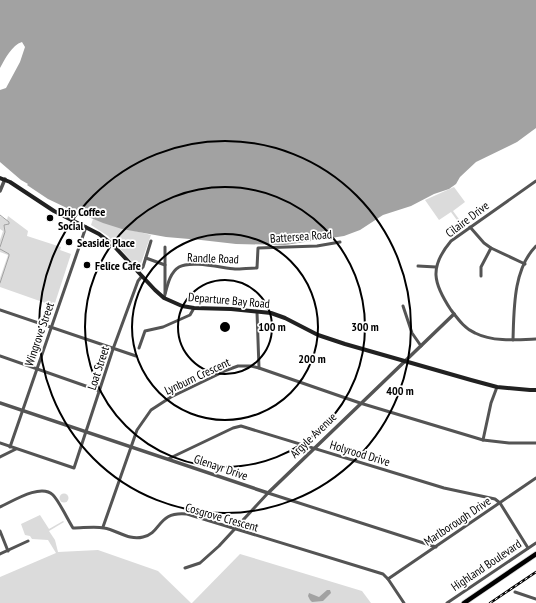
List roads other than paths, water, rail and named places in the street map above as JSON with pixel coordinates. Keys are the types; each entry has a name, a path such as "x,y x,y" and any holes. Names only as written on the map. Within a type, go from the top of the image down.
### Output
{"main road":[{"name":"Departure Bay Road","path":"0,178 5,179 47,207 104,237 164,298 182,306 271,313 285,318 318,335 405,361 497,387 536,390"},
{"path":"464,603 536,554"}],"street":[{"path":"0,191 5,179"},
{"name":"Cilaire Drive","path":"436,267 444,250 452,241 536,180"},
{"name":"Wingrove Street","path":"10,447 86,227"},
{"path":"470,227 484,243 491,248 524,264"},
{"path":"138,272 146,258 151,240"},
{"name":"Battersea Road","path":"257,268 258,248 317,246 340,242"},
{"path":"513,340 514,305 517,283 524,264 536,246"},
{"path":"164,298 165,247"},
{"path":"481,276 481,267 491,248"},
{"path":"146,258 165,265"},
{"name":"Randle Road","path":"164,298 169,281 179,267 187,265 215,266 234,269 257,268"},
{"path":"418,266 436,267 438,290 459,321 475,334 487,338 513,340 536,339"},
{"name":"Loat Street","path":"16,449 74,468 113,349 138,281 142,276"},
{"path":"403,306 412,333 420,346"},
{"path":"139,348 145,331 163,327 190,315 194,308"},
{"path":"0,310 136,356"},
{"path":"257,312 259,368"},
{"name":"Argyle Avenue","path":"185,568 200,563 313,448 454,314"},
{"path":"0,356 100,391"},
{"name":"Lynburn Crescent","path":"103,527 137,430 151,410 160,403 238,366 251,366 259,368 360,404 483,440 509,443 536,443"},
{"path":"483,440 491,404 497,387"},
{"name":"Glenayr Drive","path":"0,403 268,493 436,547"},
{"name":"Holyrood Drive","path":"168,459 240,426 444,488 494,499 500,503"},
{"path":"0,443 16,449"},
{"path":"0,457 16,449"},
{"name":"Marlborough Drive","path":"388,579 536,478"},
{"name":"Cosgrove Crescent","path":"0,507 43,490 53,495 73,528 103,527 130,537 144,537 149,535 164,519 170,515 179,513 187,514 383,574 404,603"},
{"path":"500,503 528,548"},
{"path":"0,531 8,551"},
{"path":"0,554 28,541"},
{"name":"Highland Boulevard","path":"447,603 536,543"},
{"path":"515,592 536,599"}],"waterway":[{"path":"0,215 9,222 9,224 4,225 5,232 0,247"},
{"path":"0,249 9,254 0,283"}],"railway":[{"path":"490,603 536,572"}],"place":[{"name":"Drip Coffee Social","path":"50,218"},
{"name":"Seaside Place","path":"69,242"},
{"name":"Felice Cafe","path":"87,265"}]}
